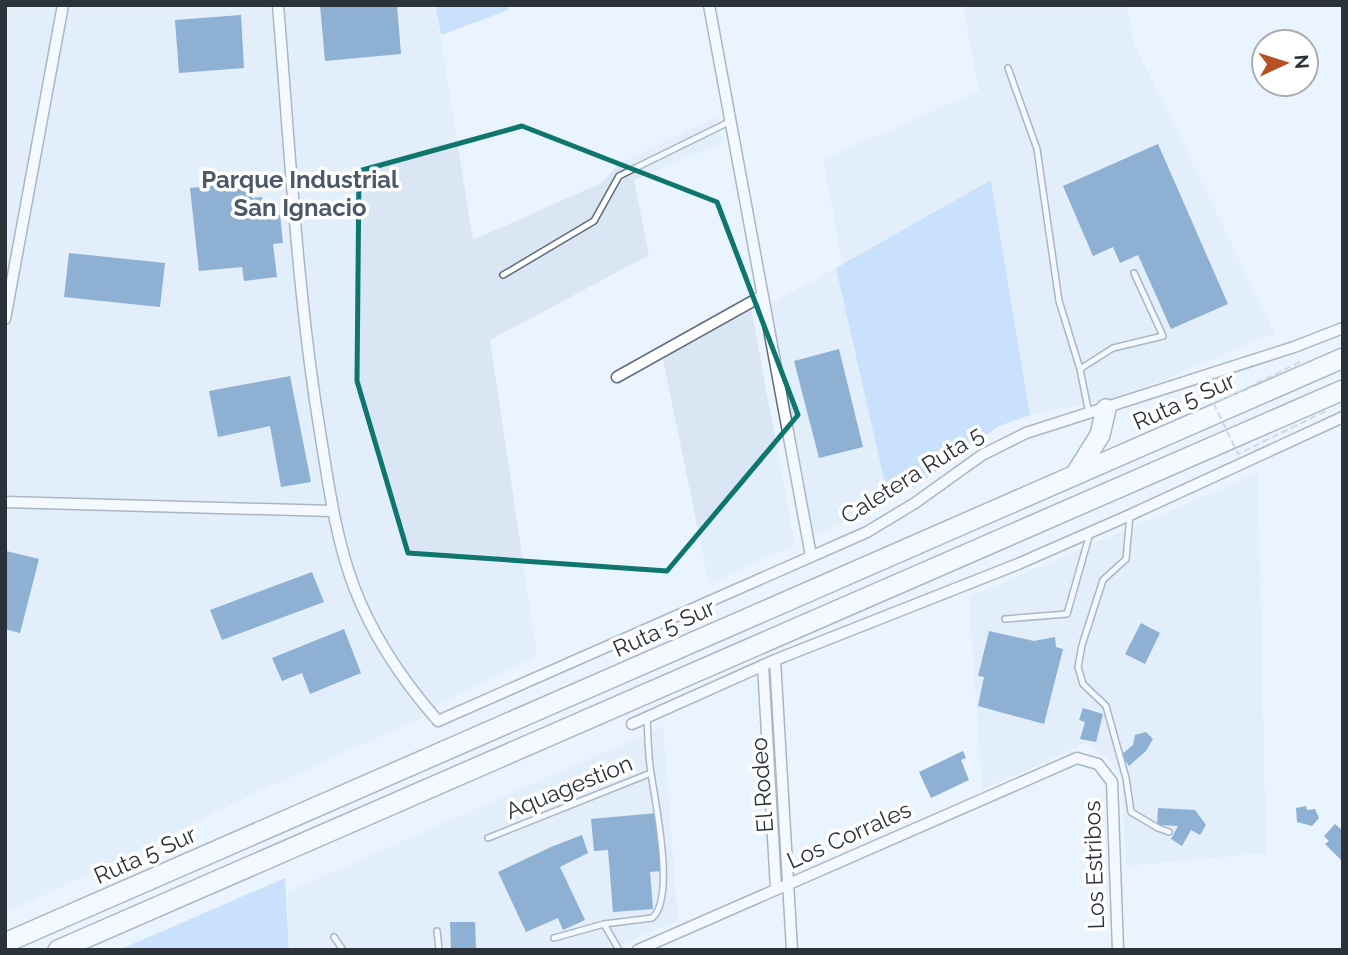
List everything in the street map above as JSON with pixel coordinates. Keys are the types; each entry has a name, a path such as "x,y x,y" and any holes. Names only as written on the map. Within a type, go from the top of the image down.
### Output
{"highway":[{"name":"Ruta 5 Sur","path":"5,943 1343,358"},
{"path":"58,950 1343,390"},
{"path":"1075,475 1100,435 1098,411"}],"street":[{"path":"5,319 63,5"},
{"path":"5,502 332,511 313,390 278,5"},
{"path":"709,5 811,556"},
{"path":"617,377 762,296"},
{"name":"Caletera Ruta 5","path":"332,511 345,564 366,615 398,671 438,721 848,540 891,518 1004,443 1046,425 1098,411 1294,347 1343,328"},
{"path":"632,724 775,660 1018,564 1130,516 1343,417"},
{"name":"El Rodeo","path":"775,660 792,950"},
{"name":"El Rodeo","path":"763,666 776,889"},
{"name":"Los Corrales","path":"638,950 1077,758"},
{"name":"Los Estribos","path":"1077,758 1098,764 1112,782 1118,950"}],"lane":[{"path":"1008,68 1037,149 1059,301 1080,369 1098,411"},
{"path":"503,275 594,221 619,176 730,122"},
{"path":"1080,369 1113,348 1163,336 1134,272"},
{"path":"1130,516 1126,559 1103,580 1082,645 1078,667 1083,684 1106,706 1126,778 1131,812 1169,832"},
{"path":"1005,619 1067,614 1090,533"},
{"name":"Aquagestion","path":"488,838 651,773 647,717"},
{"path":"554,938 604,924 652,918 658,913 663,901 658,806 651,773"},
{"path":"604,924 619,950"},
{"path":"438,931 439,950"},
{"path":"334,937 343,950"}],"path":[{"path":"1300,362 1214,404 1238,454 1328,410"}],"highlighted area":[{"path":"522,126 717,202 798,415 667,571 408,553 357,381 359,171"}],"shaded area":[{"path":"5,5 435,5 473,240 601,183 619,164 717,116 722,143 634,180 649,255 490,340 537,656 442,703 421,718 275,784 5,914"},
{"path":"435,5 510,5 508,10 441,35"},
{"path":"963,5 1127,5 1134,44 1275,333 1126,396 1030,415 991,180 843,265 823,159 979,91"},
{"path":"991,180 1030,415 999,426 919,484 889,502 836,268"},
{"path":"836,268 889,502 808,539 771,303"},
{"path":"751,308 795,545 709,584 663,359"},
{"path":"1258,473 1266,853 1126,866 1122,778 1109,759 1085,743 982,789 969,597"},
{"path":"663,726 678,920 610,950 289,950 288,892"},
{"path":"285,878 289,950 119,950"}],"building":[{"path":"320,5 397,5 401,54 325,61"},
{"path":"241,15 244,68 179,73 175,20"},
{"path":"1158,144 1228,304 1171,329 1138,255 1120,263 1113,247 1093,256 1063,186"},
{"path":"251,182 252,198 262,197 264,216 280,215 283,243 273,244 277,277 244,281 242,267 199,271 190,188"},
{"path":"69,253 165,263 160,307 64,297"},
{"path":"839,349 863,447 819,458 794,361"},
{"path":"290,376 311,482 281,487 270,426 218,437 209,391"},
{"path":"6,551 39,559 20,633 5,629"},
{"path":"312,572 324,602 222,640 210,610"},
{"path":"1141,623 1160,633 1145,664 1125,654"},
{"path":"344,629 361,673 310,694 302,673 282,681 272,658"},
{"path":"989,631 1034,641 1055,637 1056,647 1063,649 1044,724 978,706 984,677 978,676"},
{"path":"1083,708 1103,714 1096,742 1080,739 1085,722 1079,720"},
{"path":"1146,732 1153,739 1146,751 1129,766 1121,755 1133,745 1135,735"},
{"path":"963,751 966,758 961,760 969,780 931,798 919,772"},
{"path":"1306,806 1307,810 1315,809 1319,818 1312,826 1297,822 1296,808"},
{"path":"1158,808 1195,810 1206,825 1200,835 1191,830 1182,846 1171,839 1178,826 1157,825"},
{"path":"657,813 662,871 650,872 653,909 613,912 608,850 594,851 591,819"},
{"path":"1335,824 1343,831 1343,862 1325,844 1329,841 1324,836"},
{"path":"582,835 588,853 560,867 585,920 563,930 558,918 526,932 498,872"},
{"path":"450,922 475,922 476,950 451,950"}],"district":[{"name":"Parque Industrial San Ignacio","path":"300,194"}]}
